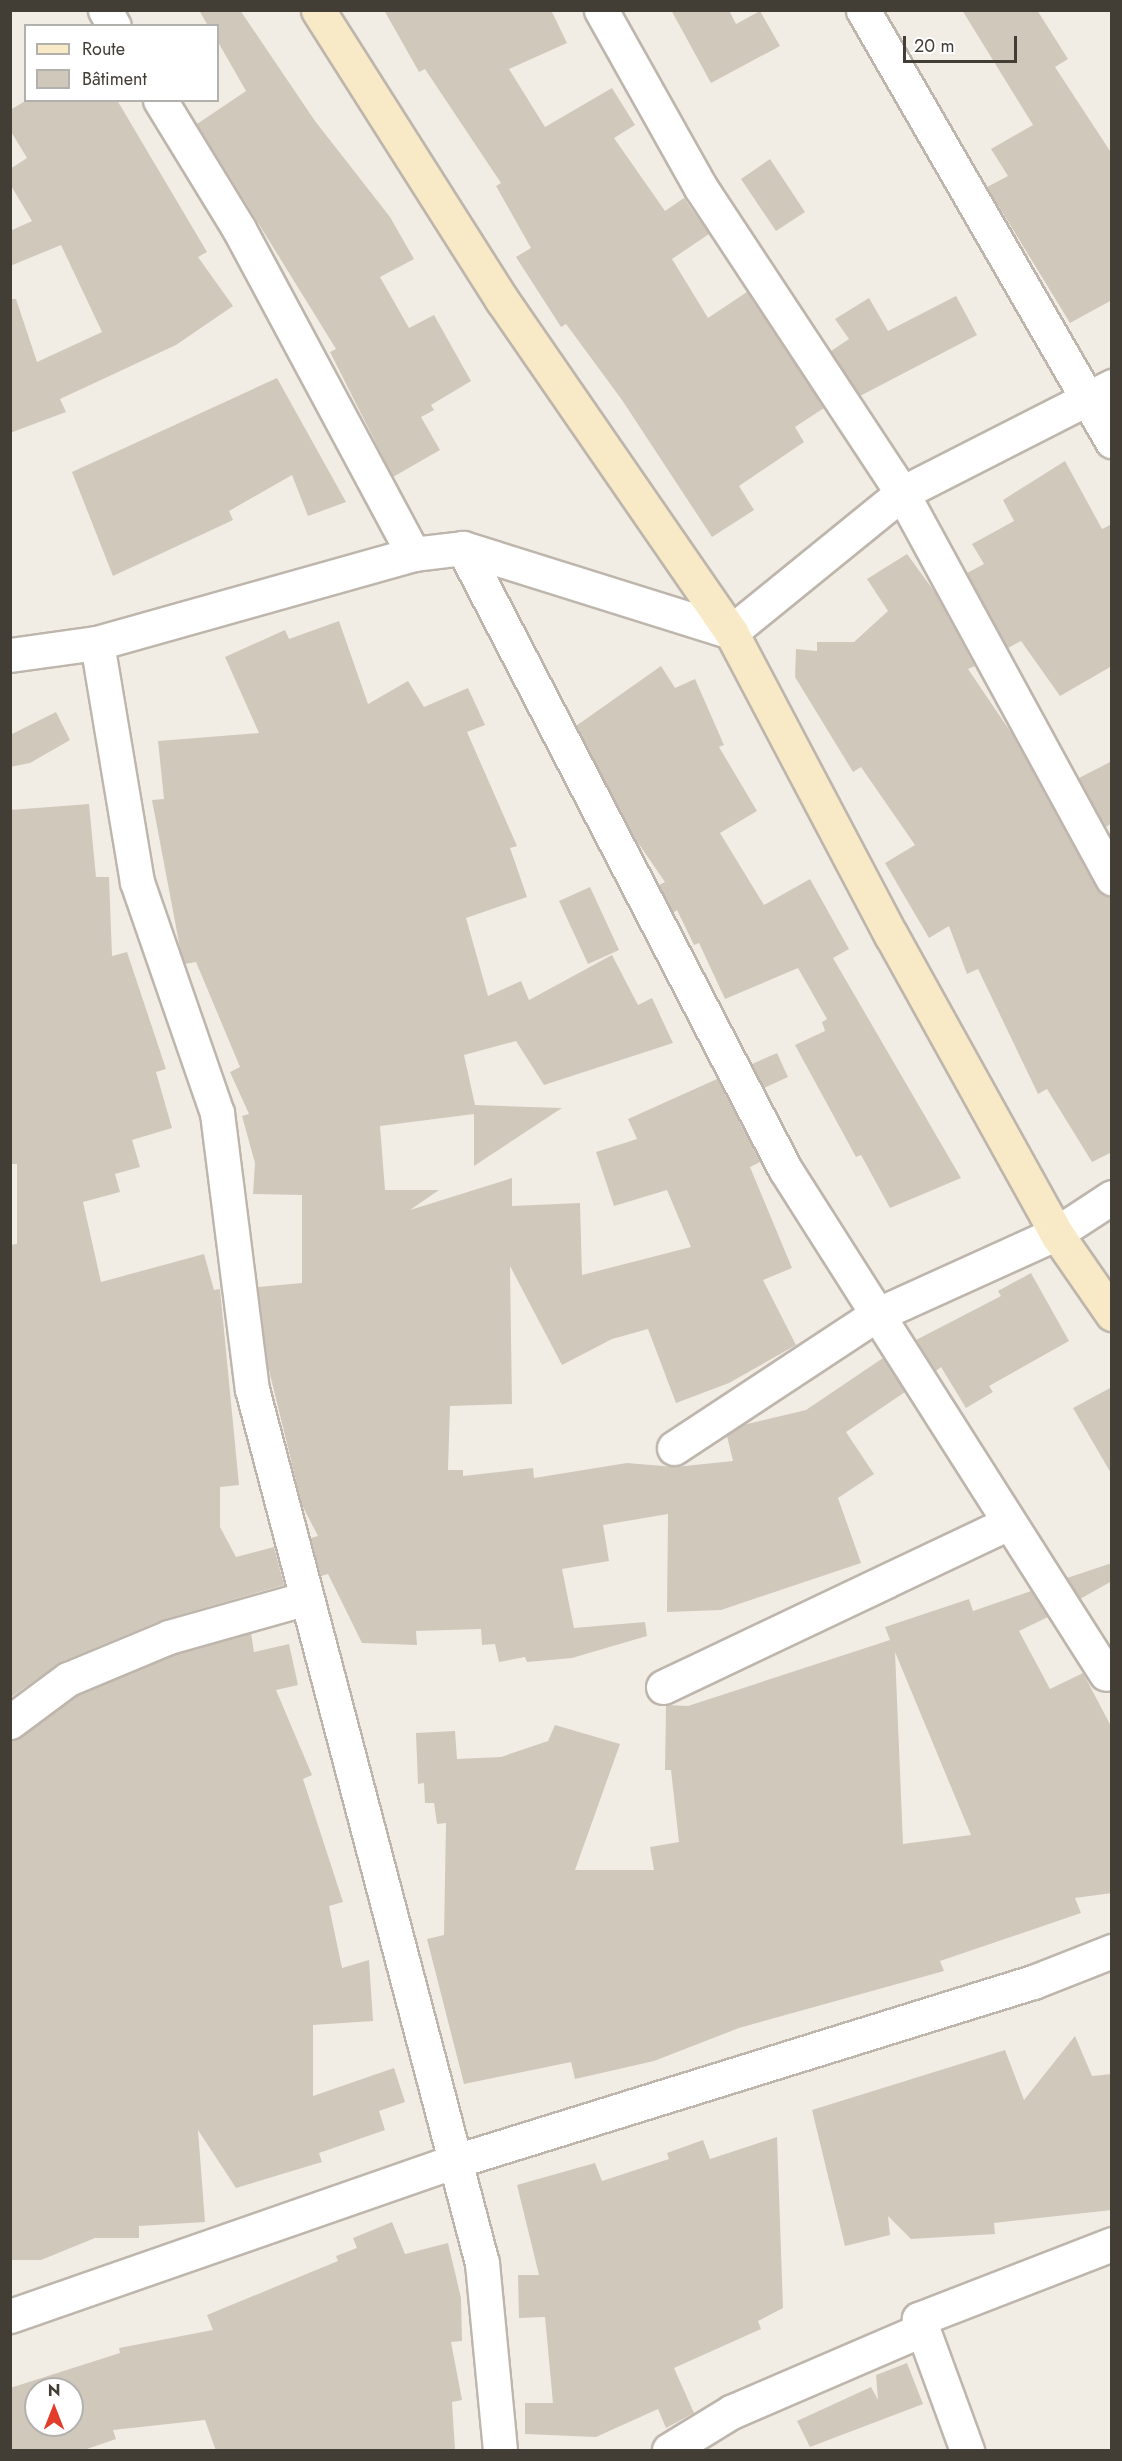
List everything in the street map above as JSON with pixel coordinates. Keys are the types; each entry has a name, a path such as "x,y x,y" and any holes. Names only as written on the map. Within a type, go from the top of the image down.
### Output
{"street":[{"path":"105,10 113,24"},
{"path":"602,10 701,188 902,493 1112,878"},
{"path":"863,10 1100,393 1112,441"},
{"path":"327,14 502,300 731,632 891,935 1057,1233 1112,1314"},
{"path":"161,102 239,229 413,554"},
{"path":"731,632 902,493 1100,393"},
{"path":"16,659 97,643 413,554 463,548 731,632"},
{"path":"463,548 785,1168 874,1316 1106,1674"},
{"path":"97,643 137,882 217,1113 252,1389 459,2160 482,2263 500,2451"},
{"path":"674,1448 874,1316 1057,1233 1112,1197"},
{"path":"663,1687 1007,1524"},
{"path":"10,1722 68,1678 169,1637 307,1598"},
{"path":"10,2316 459,2160 1033,1982 1112,1951"},
{"path":"919,2319 1112,2244"},
{"path":"669,2451 731,2412 919,2331 919,2319"},
{"path":"919,2319 967,2451"}],"building":[{"path":"199,10 240,10 315,121 390,217 414,259 380,277 409,328 434,315 471,381 431,405 434,410 421,417 440,450 393,477 330,352 336,349 197,124 246,91 219,44 219,24 207,24"},
{"path":"384,10 551,10 567,43 509,69 545,127 612,88 635,125 614,138 665,211 684,198 709,234 672,259 708,318 747,292 824,408 795,427 804,442 739,486 754,510 712,537 622,400 566,324 561,327 516,257 531,248 496,186 501,183 425,69 419,72"},
{"path":"671,10 729,10 736,24 760,11 780,46 711,83"},
{"path":"962,10 1037,10 1068,59 1055,67 1112,154 1112,300 1070,323 987,187 1008,176 991,149 1033,125"},
{"path":"24,102 118,102 207,252 198,257 233,306 176,345 60,399 66,412 10,433 10,299 16,299 37,362 102,332 61,245 10,266 10,231 32,221 10,184 10,169 27,158 10,130 10,110"},
{"path":"770,159 805,212 776,231 741,179"},
{"path":"956,296 977,335 860,396 831,351 849,339 835,319 869,298 888,331"},
{"path":"277,378 346,502 308,516 292,475 229,511 233,520 113,576 72,472"},
{"path":"1065,461 1102,529 1112,524 1112,666 1060,696 1021,641 1008,648 967,573 984,564 972,544 1014,521 1003,500"},
{"path":"907,554 934,591 975,666 968,669 1012,734 1096,887 1112,897 1112,1152 1092,1162 1047,1089 1038,1094 978,969 967,974 949,926 929,938 885,863 915,845 861,767 853,772 795,677 796,649 817,651 817,642 854,642 888,611 867,579"},
{"path":"339,621 368,704 408,681 424,707 468,688 485,725 467,732 517,846 510,848 527,897 466,918 488,996 521,981 529,1000 612,955 638,1005 652,998 673,1043 544,1085 516,1041 464,1055 475,1105 562,1108 474,1166 474,1114 380,1126 385,1190 439,1190 410,1210 512,1178 512,1206 580,1203 582,1275 691,1247 667,1190 614,1206 596,1152 637,1139 628,1119 717,1079 760,1162 750,1167 792,1268 763,1280 796,1345 729,1383 676,1403 648,1329 612,1339 562,1365 510,1266 512,1404 450,1406 448,1470 463,1470 463,1476 533,1468 534,1478 627,1463 675,1467 733,1461 727,1436 743,1425 806,1410 883,1358 905,1392 846,1432 874,1474 838,1498 861,1563 721,1610 667,1612 668,1514 603,1525 609,1561 562,1569 574,1628 645,1622 647,1636 572,1658 527,1662 525,1657 499,1662 495,1644 482,1645 481,1629 416,1631 417,1645 362,1643 328,1574 321,1576 311,1538 318,1536 302,1505 268,1366 258,1287 302,1283 302,1195 253,1194 255,1163 242,1116 249,1114 230,1072 240,1067 196,962 185,964 152,800 164,799 158,741 259,733 225,657 285,630 289,639"},
{"path":"661,666 675,688 695,679 724,745 719,747 757,811 720,833 764,905 810,879 849,949 833,958 961,1178 890,1208 861,1155 856,1157 795,1045 825,1031 822,1022 827,1019 798,968 725,999 699,943 694,945 677,910 673,913 659,885 665,882 634,837 576,726"},
{"path":"56,712 70,740 30,763 10,767 10,735"},
{"path":"1112,761 1112,823 1106,827 1079,778"},
{"path":"89,804 96,877 109,877 112,956 127,952 166,1069 156,1072 172,1128 132,1140 140,1167 115,1174 120,1192 83,1202 101,1282 204,1254 214,1290 220,1289 239,1485 220,1487 220,1527 236,1557 274,1547 284,1585 162,1620 61,1662 10,1698 10,1245 17,1244 17,1164 10,1164 10,810"},
{"path":"590,887 619,950 588,964 559,901"},
{"path":"777,1053 788,1077 764,1088 752,1064"},
{"path":"1031,1273 1069,1341 989,1386 993,1392 966,1408 941,1367 936,1371 916,1340 1001,1296 998,1291"},
{"path":"1112,1387 1112,1475 1073,1408"},
{"path":"1112,1563 1112,1581 1080,1599 1067,1578"},
{"path":"1031,1591 1048,1617 1019,1631 1050,1689 1083,1673 1112,1728 1112,1893 1075,1898 1081,1913 940,1961 944,1971 739,2028 654,2061 575,2079 571,2062 464,2084 427,1939 444,1935 446,1823 437,1824 434,1803 425,1803 424,1783 418,1784 416,1733 455,1731 457,1759 501,1757 548,1741 555,1725 620,1744 575,1870 654,1870 650,1847 679,1842 671,1770 665,1770 666,1705 688,1706 890,1640 885,1627 969,1599 973,1611","holes":["895,1652 971,1835 903,1844"]},
{"path":"251,1633 254,1652 289,1644 298,1685 276,1690 312,1775 303,1779 343,1902 329,1906 342,1968 369,1960 373,2021 313,2025 313,2096 394,2068 405,2102 379,2111 385,2130 319,2153 322,2162 236,2188 198,2130 205,2222 139,2226 139,2238 95,2238 41,2260 10,2260 10,1740 77,1695 175,1655"},
{"path":"1075,2036 1092,2076 1112,2074 1112,2210 994,2223 995,2234 911,2239 888,2216 890,2235 845,2246 812,2110 1005,2050 1024,2100"},
{"path":"777,2137 783,2308 758,2321 761,2329 674,2368 694,2413 666,2428 658,2409 596,2437 525,2434 525,2403 553,2403 545,2317 519,2318 518,2275 539,2275 517,2185 595,2163 602,2181 669,2159 667,2153 703,2140 710,2159"},
{"path":"392,2222 405,2254 448,2243 461,2298 462,2341 451,2342 462,2400 452,2402 455,2449 216,2451 205,2420 113,2430 116,2439 81,2451 10,2451 10,2388 24,2384 24,2437 84,2437 84,2377 45,2377 120,2353 119,2348 213,2330 207,2315 338,2261 336,2256 357,2248 353,2238"},
{"path":"907,2363 923,2404 810,2447 797,2421 871,2387 878,2400 876,2375"}]}
